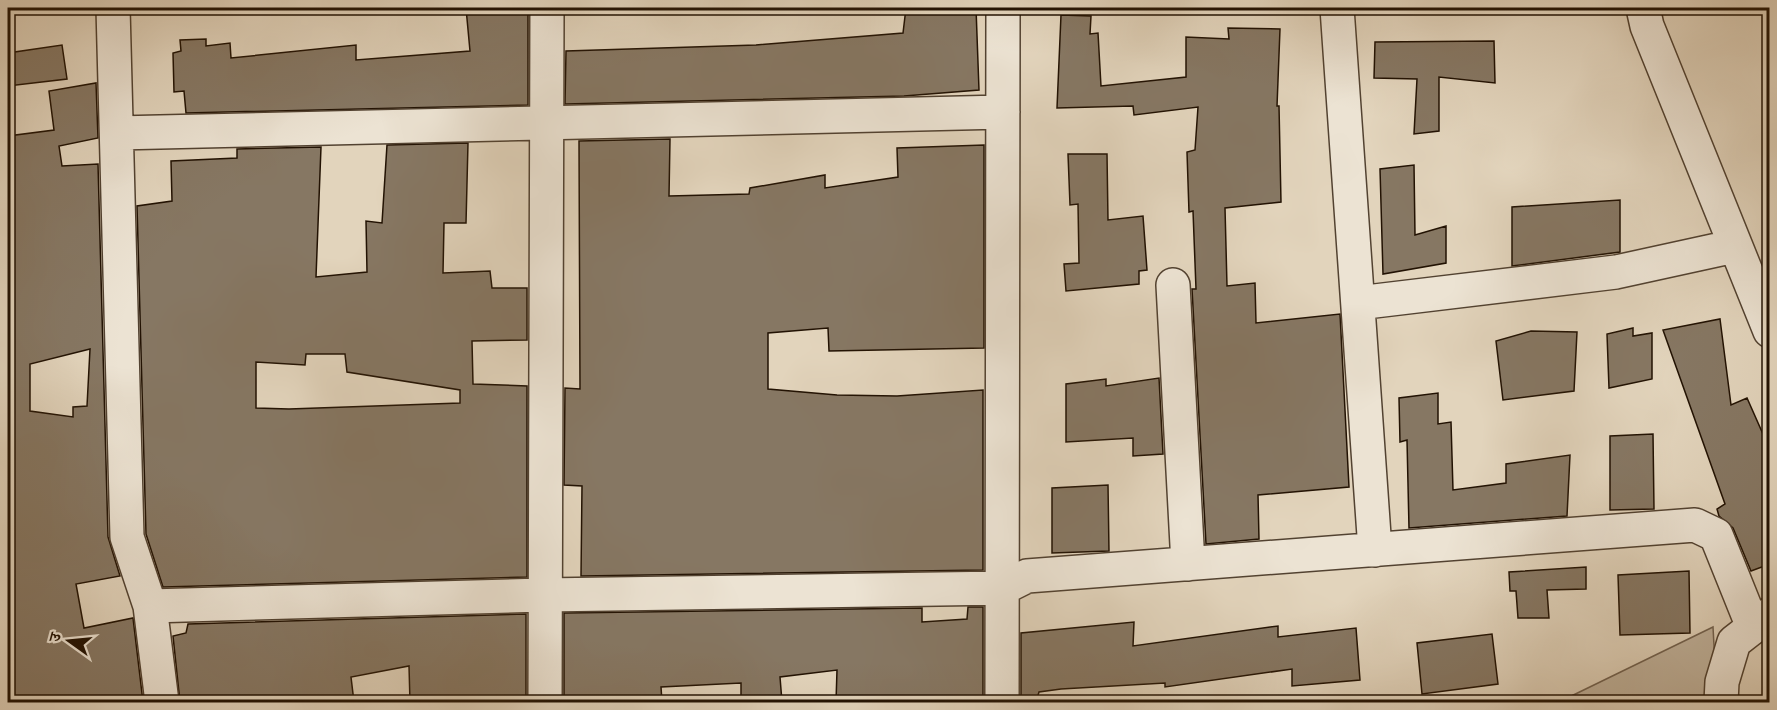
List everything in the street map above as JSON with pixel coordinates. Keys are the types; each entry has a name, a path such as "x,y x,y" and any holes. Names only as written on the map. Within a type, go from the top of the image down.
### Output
{"street":[{"path":"113,8 127,537 150,606 162,702"},
{"path":"545,702 543,596 548,8"},
{"path":"1002,702 1003,8"},
{"path":"1337,8 1375,550"},
{"path":"1643,8 1647,26 1770,332"},
{"path":"117,133 1003,112"},
{"path":"1358,303 1616,272 1735,246"},
{"path":"1173,285 1188,564"},
{"path":"150,606 1003,588 1027,576 1695,525 1716,535 1761,621 1734,642 1722,682 1720,702"}],"shaded area":[{"path":"1713,627 1717,702 1559,702"}],"building":[{"path":"466,8 528,8 528,105 186,113 184,91 174,92 173,53 181,51 180,40 206,39 206,46 230,43 231,58 356,45 356,60 470,51"},
{"path":"906,8 976,8 979,90 904,96 565,104 566,51 756,45 903,33"},
{"path":"1061,15 1091,16 1090,34 1098,33 1101,86 1186,77 1186,37 1229,39 1228,28 1280,29 1277,106 1279,106 1281,202 1225,208 1227,286 1255,283 1256,323 1340,314 1349,487 1258,495 1259,539 1206,544 1192,289 1196,289 1193,211 1189,212 1187,152 1195,150 1198,107 1134,115 1133,106 1057,108"},
{"path":"1494,41 1495,83 1439,77 1439,131 1414,134 1417,79 1374,78 1375,42"},
{"path":"62,45 67,79 8,86 8,53"},
{"path":"96,83 98,138 59,146 62,166 98,164 108,537 120,576 76,584 84,628 133,618 143,702 8,702 8,136 54,130 49,91","holes":["90,349 87,406 73,407 73,417 30,411 30,364"]},
{"path":"670,139 669,196 749,194 750,188 825,175 825,188 898,177 897,148 984,145 984,348 829,351 828,328 768,333 768,389 837,395 897,396 983,390 983,570 581,576 582,486 564,485 565,388 580,389 579,141"},
{"path":"468,143 466,223 444,223 443,273 490,271 492,288 527,288 527,340 472,341 473,384 527,386 527,577 163,587 146,534 137,206 172,201 171,161 237,158 237,149 321,147 316,277 367,272 366,221 382,223 387,145","holes":["306,354 345,354 347,372 460,390 460,403 289,409 256,408 256,362 305,365"]},
{"path":"1068,154 1107,154 1108,220 1143,216 1147,270 1139,271 1139,284 1066,291 1064,264 1079,263 1078,204 1070,205"},
{"path":"1414,165 1415,235 1446,226 1446,263 1383,274 1380,169"},
{"path":"1620,200 1620,252 1512,266 1512,207"},
{"path":"1720,319 1731,405 1747,398 1770,450 1770,564 1751,571 1733,528 1719,516 1717,509 1725,504 1663,330"},
{"path":"1633,328 1633,336 1652,333 1652,379 1609,388 1607,334"},
{"path":"1531,331 1577,332 1574,391 1503,400 1496,341"},
{"path":"1159,378 1163,454 1133,456 1133,438 1066,442 1066,384 1106,379 1106,386"},
{"path":"1438,393 1438,424 1451,422 1453,490 1506,483 1506,464 1570,455 1567,516 1409,528 1407,440 1400,442 1399,398"},
{"path":"1653,434 1654,509 1610,510 1610,436"},
{"path":"1108,485 1109,551 1052,553 1052,488"},
{"path":"1586,567 1586,589 1547,590 1549,618 1518,618 1516,591 1510,591 1509,572"},
{"path":"1689,571 1690,633 1620,635 1618,575"},
{"path":"968,607 983,607 983,702 836,702 837,670 780,677 782,702 741,702 741,683 661,687 662,702 564,702 564,613 922,608 922,622 967,619"},
{"path":"526,614 526,702 410,702 409,666 351,677 354,702 180,702 173,636 186,633 188,624"},
{"path":"1134,622 1133,646 1278,626 1278,637 1356,628 1360,680 1292,686 1292,669 1165,687 1165,683 1061,689 1039,692 1036,702 1021,702 1021,633"},
{"path":"1492,634 1498,684 1422,694 1417,643"}]}
